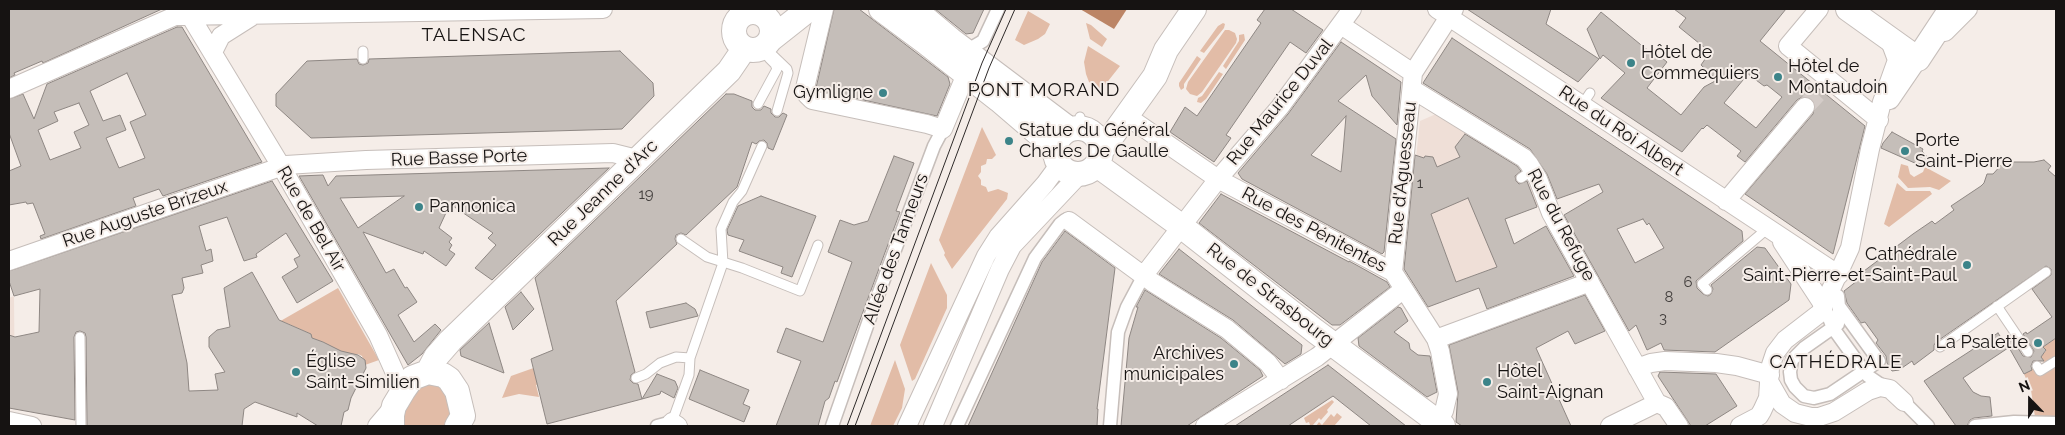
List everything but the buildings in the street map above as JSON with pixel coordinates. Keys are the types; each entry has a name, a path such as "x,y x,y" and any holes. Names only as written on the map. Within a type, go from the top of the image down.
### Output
{"main road":[{"name":"Rue Jeanne d'Arc","path":"428,372 442,348 729,71 759,29 810,9"},
{"path":"881,9 966,63"},
{"path":"914,9 966,63"},
{"path":"1079,145 1126,115 1155,76 1166,50 1194,9"},
{"path":"1848,9 1890,41 1918,59 1951,9"},
{"path":"1079,145 1114,107 1144,68 1166,50"},
{"name":"Rue de Strasbourg","path":"966,63 1079,145 1180,226 1440,424"},
{"name":"Rue Jeanne d'Arc","path":"458,334 448,359 448,368 462,408 462,424"},
{"path":"396,408 412,378 428,372 443,375 454,384"}],"street":[{"path":"9,89 188,12 253,16 603,9"},
{"path":"824,9 806,88 808,98 943,129"},
{"path":"966,63 983,41 998,9"},
{"name":"Rue Maurice Duval","path":"1144,275 1218,179 1280,107 1352,9"},
{"path":"1819,9 1788,46 1825,85 1878,120"},
{"path":"1878,120 1918,59 1968,9"},
{"name":"Rue de Bel Air","path":"188,12 281,166 378,335 396,408"},
{"path":"1413,81 1451,15"},
{"name":"Rue du Roi Albert","path":"1451,15 1586,99 1726,201 1839,276"},
{"path":"213,52 221,36 253,16"},
{"name":"Rue du Refuge","path":"1341,25 1413,81 1524,158 1527,174 1590,282 1636,368 1657,403 1666,407 1679,426"},
{"path":"1890,41 1897,60 1878,120 1850,248 1839,276 1834,303 1833,328 1868,376 1890,389 1924,425"},
{"name":"Allée des Tanneurs","path":"832,426 875,303 934,146 943,129 966,63"},
{"name":"Rue d'Aguesseau","path":"1393,272 1413,81"},
{"path":"1726,201 1805,107"},
{"name":"Rue des Pénitentes","path":"1126,115 1218,179 1300,217 1393,272 1436,339 1451,393 1440,424"},
{"path":"907,426 986,256 998,237 1079,145"},
{"path":"933,426 1000,269 1012,246 1079,145"},
{"name":"Rue Basse Porte","path":"281,166 375,160 613,153 637,159"},
{"name":"Rue Auguste Brizeux","path":"9,261 281,166"},
{"path":"957,426 1035,258 1065,220 1144,275 1227,329 1268,363 1281,380"},
{"name":"Rue du Roi Albert","path":"1773,233 1834,303"},
{"path":"1110,426 1118,332 1127,307 1144,275"},
{"path":"1436,339 1590,282"},
{"path":"1205,426 1334,345 1404,289"},
{"path":"1833,328 1804,348 1792,360 1790,372 1795,387 1804,396 1810,398 1830,394 1864,371 1882,363 1834,303"},
{"path":"1744,424 1759,416 1768,398 1772,360 1779,346 1834,303"},
{"path":"1636,368 1665,361 1716,363 1737,366 1770,379 1782,404 1804,421"},
{"path":"1804,421 1826,415 1875,388 1884,386"},
{"path":"1804,421 1810,398"},
{"path":"1610,426 1657,403"},
{"path":"377,426 396,408"},
{"path":"9,422 32,426"},
{"path":"1974,426 2014,422 2056,423"}],"lane":[{"path":"758,104 777,69 759,29"},
{"path":"759,29 788,73 777,111"},
{"path":"669,425 689,375 690,358 723,263 721,229 732,202 742,190 762,146"},
{"path":"1707,290 1702,284 1773,233"},
{"path":"681,239 707,257 742,268 800,291 818,245"},
{"path":"1940,347 2046,272"},
{"path":"1997,306 2028,352"},
{"path":"80,337 81,426"},
{"path":"636,378 646,374 660,363 676,357 690,358"},
{"path":"2037,366 2040,371 2056,362"}],"shaded area":[{"path":"1080,9 1127,9 1114,29"},
{"path":"1028,11 1050,24 1045,34 1024,45 1015,40"},
{"path":"1086,23 1107,39 1102,47 1090,39"},
{"path":"1223,23 1225,24 1224,28 1204,53 1200,51 1218,26"},
{"path":"1225,30 1235,33 1236,43 1202,92 1197,96 1190,94 1186,89 1188,82"},
{"path":"1244,34 1245,40 1226,69 1223,66 1239,41 1239,35"},
{"path":"1088,46 1120,66 1101,90 1089,82 1086,74 1084,62"},
{"path":"1197,56 1201,59 1181,90 1179,83"},
{"path":"1219,72 1223,74 1206,99 1201,103 1197,102 1198,98 1202,96"},
{"path":"1436,114 1514,164 1524,184 1533,182 1542,205 1505,219 1524,271 1502,279 1496,267 1456,282 1431,215 1410,212 1420,121"},
{"path":"982,127 996,155 992,159 987,159 986,164 981,166 981,172 978,176 981,180 981,185 986,187 988,192 998,189 1008,193 1007,199 952,269 944,255 945,253 939,240"},
{"path":"1901,164 1908,166 1910,174 1914,177 1923,172 1925,167 1951,181 1939,190 1930,187 1908,188 1898,177"},
{"path":"1897,183 1906,191 1930,191 1932,194 1889,227 1884,224"},
{"path":"931,263 947,295 947,308 915,379 912,381 900,345"},
{"path":"338,288 379,360 365,365 362,356 358,354 354,355 336,350 323,342 310,338 311,334 284,322 277,323"},
{"path":"14,296 15,409 9,408 9,298"},
{"path":"2056,338 2056,417 2035,417 2031,390 2024,374 2044,362 2039,355 2046,351 2043,347"},
{"path":"895,360 905,389 902,408 893,426 870,426"},
{"path":"542,365 545,382 536,385 539,397 519,394 502,398 511,376"},
{"path":"437,381 453,407 448,423 445,426 404,426 402,420 408,400 416,386"},
{"path":"1332,400 1334,402 1321,420 1319,418 1313,425 1310,425 1309,422 1306,423 1304,418"},
{"path":"1337,413 1342,417 1334,426 1316,426 1319,422 1322,425 1331,414 1334,417"}],"tunnel":[{"path":"1805,107 1821,90"}],"tram line":[{"path":"847,426 982,63 1006,9"},
{"path":"855,426 989,68 1015,9"}],"place":[{"name":"Hôtel de Commequiers","path":"1631,63"},
{"name":"Hôtel de Montaudoin","path":"1778,77"},
{"name":"Gymligne","path":"883,93"},
{"name":"Statue du Général Charles De Gaulle","path":"1009,141"},
{"name":"Porte Saint-Pierre","path":"1905,151"},
{"name":"Pannonica","path":"419,207"},
{"name":"Cathédrale Saint-Pierre-et-Saint-Paul","path":"1967,265"},
{"name":"La Psalette","path":"2038,343"},
{"name":"Archives municipales","path":"1234,364"},
{"name":"Église Saint-Similien","path":"296,372"},
{"name":"Hôtel Saint-Aignan","path":"1487,382"}],"district":[{"name":"TALENSAC","path":"474,35"},
{"name":"PONT MORAND","path":"1044,90"},
{"name":"CATHÉDRALE","path":"1836,362"}]}
